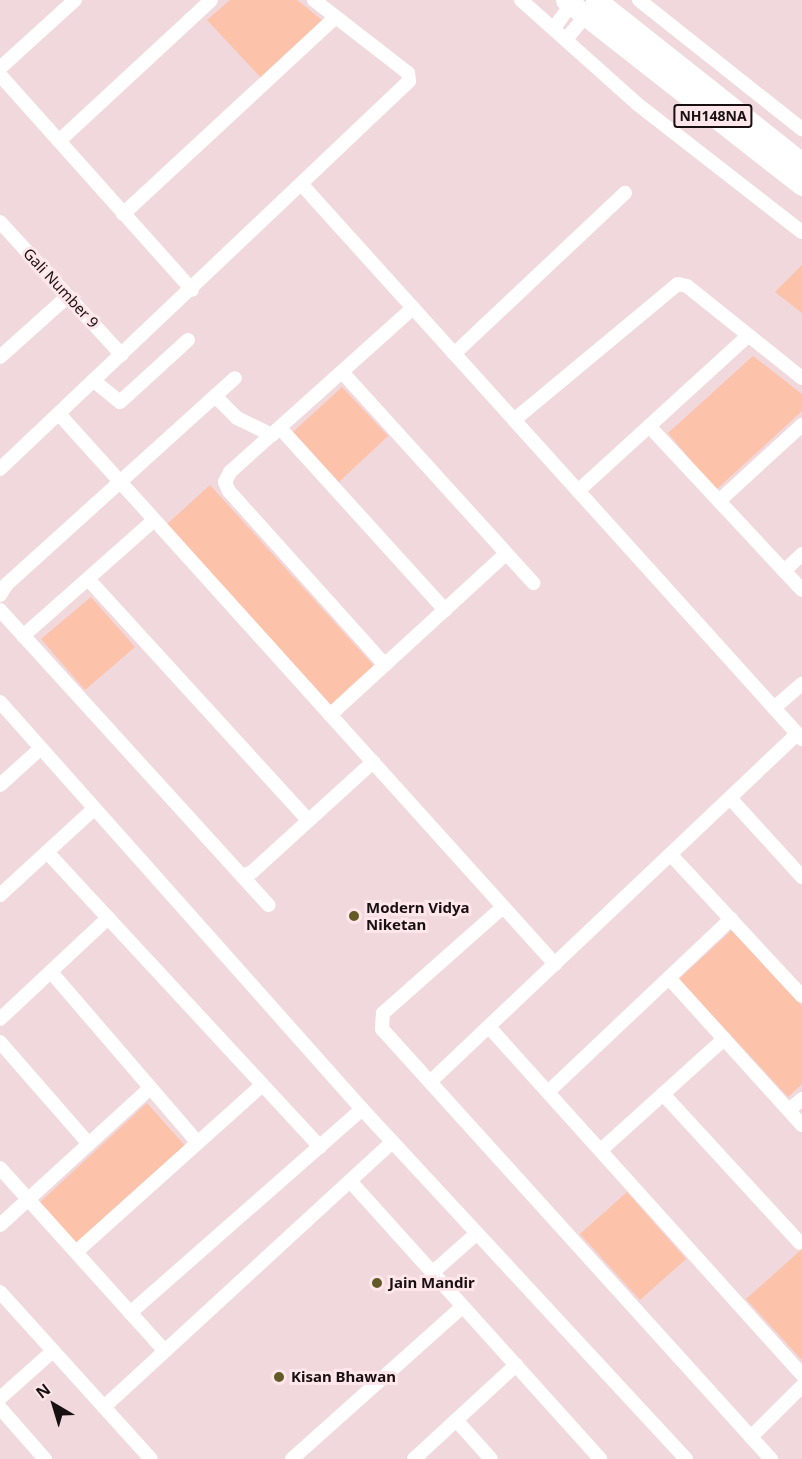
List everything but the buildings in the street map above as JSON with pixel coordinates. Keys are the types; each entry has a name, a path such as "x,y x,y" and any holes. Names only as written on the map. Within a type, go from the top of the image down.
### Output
{"highway":[{"name":"NH148NA","path":"566,0 631,39 802,163"},
{"name":"NH148NA","path":"598,0 631,39 802,185"}],"street":[{"path":"0,68 75,0"},
{"path":"58,141 211,0"},
{"path":"0,469 303,186 411,78 314,0"},
{"path":"521,0 567,38 636,103 802,232"},
{"path":"554,28 574,0"},
{"path":"567,38 598,0"},
{"path":"639,0 802,129"},
{"path":"123,214 336,17"},
{"path":"0,75 192,290"},
{"path":"303,186 800,737 730,798 430,1082"},
{"path":"454,354 625,193"},
{"name":"Gali Number 9","path":"0,222 122,355"},
{"path":"514,420 678,284 687,286 802,378"},
{"path":"0,357 68,296"},
{"path":"385,665 226,486 230,472 413,308"},
{"path":"578,491 748,336"},
{"path":"94,381 120,402 188,340"},
{"path":"342,372 532,583"},
{"path":"0,595 7,584 122,484 235,378"},
{"path":"215,396 237,418 276,432 446,610"},
{"path":"58,414 555,964"},
{"path":"719,501 802,425"},
{"path":"649,426 802,590"},
{"path":"23,636 154,520"},
{"path":"330,715 506,554"},
{"path":"784,571 802,554"},
{"path":"88,579 307,819"},
{"path":"0,610 268,905"},
{"path":"774,708 802,684"},
{"path":"0,702 362,1109 686,1459"},
{"path":"0,785 41,748"},
{"path":"242,876 252,872 307,819 372,762"},
{"path":"730,798 802,878"},
{"path":"0,895 94,809"},
{"path":"47,852 320,1147"},
{"path":"671,855 802,996"},
{"path":"503,907 381,1016 382,1029 771,1459"},
{"path":"0,1019 108,918"},
{"path":"548,1092 730,919"},
{"path":"51,972 198,1143"},
{"path":"669,978 802,1125"},
{"path":"489,1027 802,1376"},
{"path":"601,1150 724,1039"},
{"path":"0,1042 89,1144"},
{"path":"76,1252 262,1085"},
{"path":"0,1225 150,1088"},
{"path":"663,1094 800,1243"},
{"path":"789,1110 802,1099"},
{"path":"130,1313 362,1109"},
{"path":"104,1407 393,1142"},
{"path":"0,1168 165,1351"},
{"path":"350,1181 600,1459"},
{"path":"432,1273 477,1233"},
{"path":"0,1292 151,1459"},
{"path":"292,1459 462,1307"},
{"path":"0,1398 53,1351"},
{"path":"414,1459 516,1365"},
{"path":"751,1437 802,1386"},
{"path":"0,1408 45,1459"},
{"path":"456,1420 491,1459"}],"shaded area":[{"path":"230,0 297,0 327,24 263,80 207,20"},
{"path":"802,265 802,313 775,292"},
{"path":"753,356 802,394 802,411 716,490 668,433"},
{"path":"342,387 388,436 339,482 293,432"},
{"path":"210,485 374,666 331,705 166,525"},
{"path":"91,597 135,647 85,690 41,639"},
{"path":"732,930 802,1006 802,1084 788,1097 679,979"},
{"path":"147,1103 187,1148 77,1249 38,1204"},
{"path":"627,1192 686,1259 640,1300 580,1234"},
{"path":"802,1249 802,1360 746,1299"}],"place":[{"name":"Modern Vidya Niketan","path":"354,916"},
{"name":"Jain Mandir","path":"377,1283"},
{"name":"Kisan Bhawan","path":"279,1377"}]}
